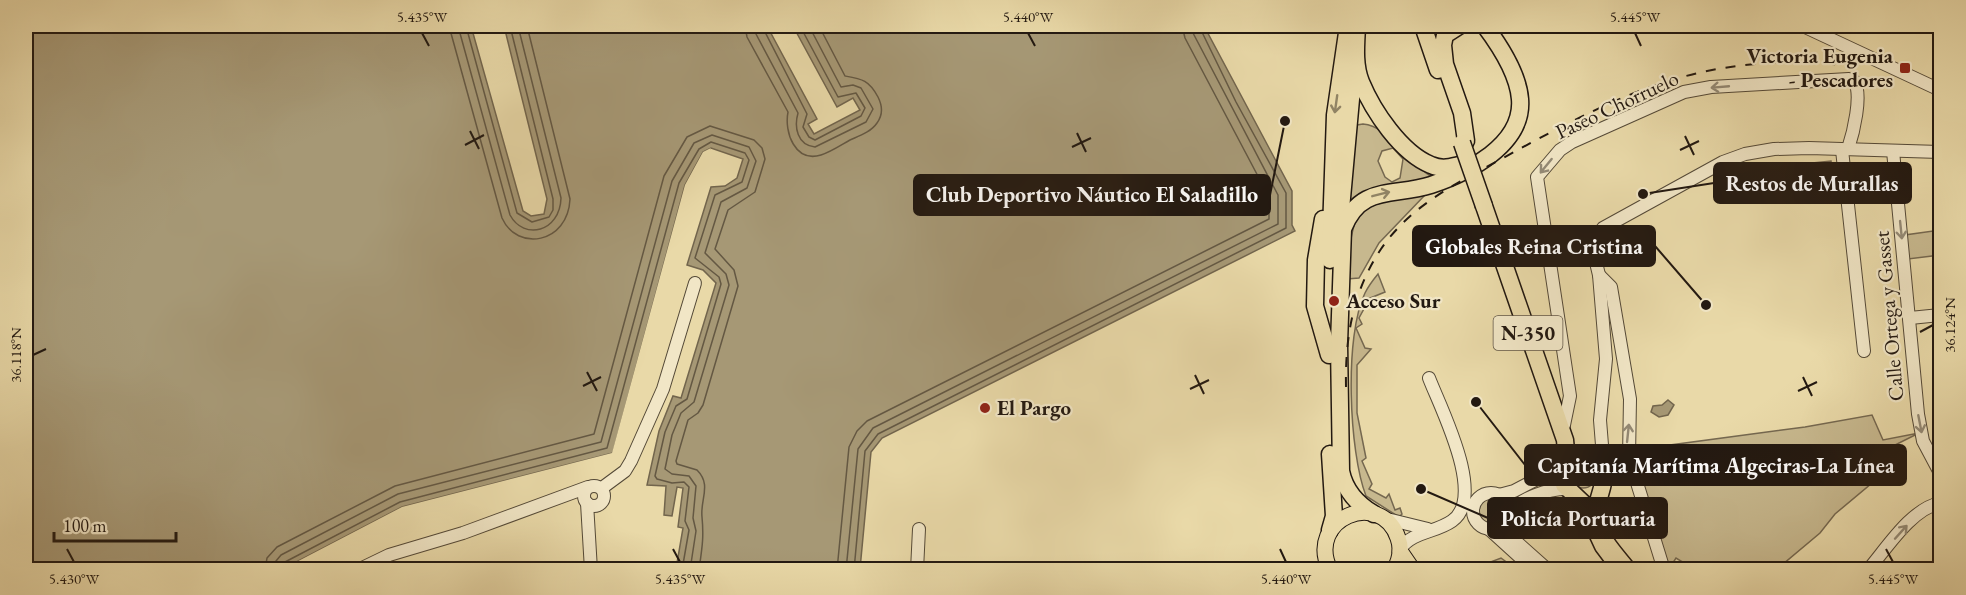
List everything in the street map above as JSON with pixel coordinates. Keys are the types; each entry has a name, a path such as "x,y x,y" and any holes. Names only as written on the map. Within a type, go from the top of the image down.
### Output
{"highway":[{"path":"1332,208 1335,115 1348,26"},
{"path":"1357,26 1340,221 1343,229 1339,344 1341,471 1353,497 1377,515"},
{"path":"1418,26 1429,44"},
{"name":"N-350","path":"1425,26 1429,44 1564,425 1572,445 1581,456"},
{"name":"N-350","path":"1425,26 1464,142"},
{"path":"1459,26 1445,35 1443,54 1462,113 1464,142"},
{"path":"1356,44 1360,80 1371,103 1417,158 1433,166 1448,168 1461,165 1497,141 1512,117 1515,102 1513,90 1491,44 1479,30 1470,26"},
{"path":"1343,229 1351,212 1366,199 1380,194 1434,184 1473,165 1505,141 1517,121 1520,97 1510,67 1485,26"},
{"path":"1330,530 1334,516 1330,477 1329,280 1337,146 1349,123 1362,116 1380,118 1388,125"},
{"path":"1329,355 1315,306 1316,260 1332,159"},
{"name":"N-350","path":"1486,205 1565,440 1581,456 1597,459 1603,478"},
{"path":"1316,260 1329,280"},
{"name":"N-350","path":"1581,456 1562,475 1571,492 1583,503 1603,546 1621,570"},
{"path":"1571,492 1591,495 1603,478"},
{"path":"1603,478 1596,500 1596,520 1604,537 1628,570"}],"main road":[{"path":"1325,565 1326,542 1330,530 1340,520 1352,514 1377,515 1394,530 1400,550 1413,570"},
{"path":"1394,570 1400,550"}],"street":[{"path":"1803,26 1941,90"},
{"name":"Paseo Chorruelo","path":"1564,425 1570,396 1538,177 1560,150 1572,142 1684,92 1711,87 1849,79 1854,81 1858,89 1857,111 1845,150"},
{"path":"1534,570 1489,530 1480,526 1474,519 1473,505 1483,495 1498,495 1514,491 1581,456 1600,420 1606,358 1599,275 1593,244 1603,228 1723,162 1773,149 1941,152"},
{"path":"1845,150 1863,351"},
{"name":"Calle Ortega y Gasset","path":"1893,151 1918,414 1926,450 1941,473"},
{"path":"1599,275 1611,287 1630,399 1629,457 1664,570"},
{"path":"602,488 624,471 631,461 663,389 695,284"},
{"path":"1910,318 1941,315"},
{"path":"1400,550 1406,542 1428,530 1446,525 1460,513 1464,470 1428,378"},
{"path":"1551,389 1561,390 1566,378"},
{"path":"1926,450 1941,450"},
{"path":"358,570 389,555 464,533 595,485 602,488 605,495 594,532 591,535"},
{"path":"588,487 584,493 591,535 591,570"},
{"path":"1489,530 1498,528 1519,503 1548,491 1571,492"},
{"path":"1498,495 1507,504 1510,536 1548,570"},
{"path":"563,498 597,506 603,502"},
{"path":"1868,570 1915,517 1932,504 1941,502"},
{"path":"1377,515 1428,530"},
{"path":"917,570 919,529"}],"shaded area":[{"path":"1357,125 1372,126 1381,131 1432,177 1347,206 1345,203","holes":["1393,148 1403,159 1400,178 1392,182 1385,177 1378,161 1382,151"]},
{"path":"1831,161 1835,196 1818,199 1813,163"},
{"path":"1425,195 1379,243 1359,278 1347,279 1351,236 1361,213 1383,202"},
{"path":"1940,230 1940,255 1908,259 1905,235"},
{"path":"1378,274 1385,292 1363,301 1365,307 1359,318 1362,324 1356,328 1365,348 1371,349 1357,365 1357,413 1366,458 1362,461 1372,484 1369,489 1386,498 1389,494 1395,510 1400,508 1402,514 1399,517 1366,496 1360,476 1353,424 1352,365 1354,337 1358,312 1365,293"},
{"path":"1872,415 1883,440 1919,433 1889,448 1878,478 1835,514 1820,533 1777,569 1694,569 1676,558 1669,569 1633,450 1805,427"},
{"path":"1583,462 1592,466 1596,475 1592,484 1583,488 1574,484 1570,475 1574,466"},
{"path":"1490,499 1499,502 1502,511 1499,520 1490,523 1481,520 1478,511 1481,502"},
{"path":"1501,558 1516,569 1472,569"}],"water":[{"path":"26,26 471,26 523,211 531,216 544,214 547,199 504,26 767,26 817,119 808,124 814,134 860,110 853,98 837,107 793,26 1204,26 1292,191 1292,225 1295,231 882,438 871,452 860,569 676,569 683,528 678,527 683,488 677,487 672,516 664,515 666,486 647,485 659,431 673,396 681,398 716,283 703,270 687,265 711,187 725,186 737,178 743,159 711,148 703,152 685,185 613,453 402,507 283,569 26,569"},
{"path":"1668,400 1674,405 1668,415 1659,417 1651,412 1653,406 1662,405"}],"pier":[{"path":"711,148 687,186 615,456 403,510 289,570 283,569 402,507 612,453 685,185 703,152"}],"railway":[{"path":"1346,387 1349,332 1357,298 1371,265 1393,233 1436,196 1590,113 1670,80 1711,70 1755,64 1802,63 1854,66"}],"place":[{"name":"Victoria Eugenia - Pescadores","path":"1905,68"},
{"name":"Club Deportivo Náutico El Saladillo","path":"1285,121"},
{"name":"Restos de Murallas","path":"1643,194"},
{"name":"Acceso Sur","path":"1334,301"},
{"name":"Globales Reina Cristina","path":"1706,305"},
{"name":"Capitanía Marítima Algeciras-La Línea","path":"1476,402"},
{"name":"El Pargo","path":"985,408"},
{"name":"Policía Portuaria","path":"1421,489"}]}
